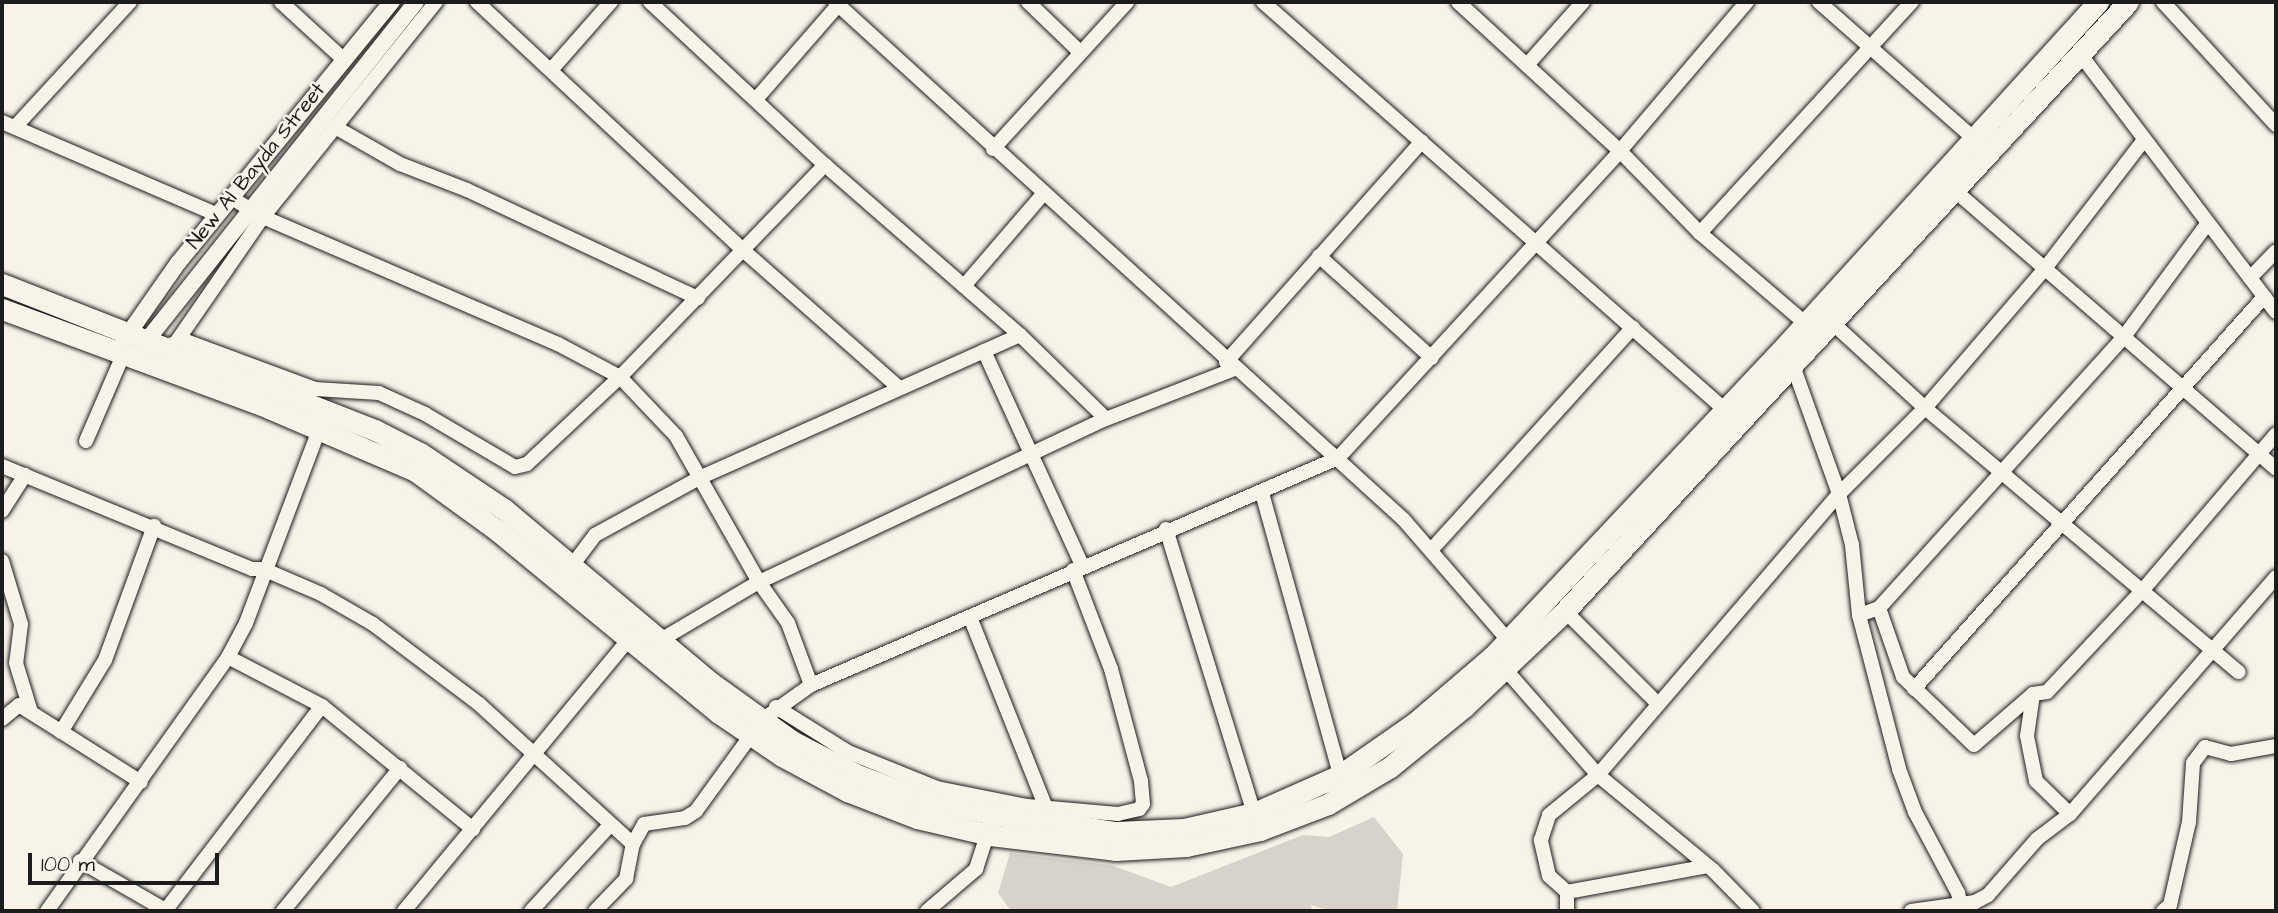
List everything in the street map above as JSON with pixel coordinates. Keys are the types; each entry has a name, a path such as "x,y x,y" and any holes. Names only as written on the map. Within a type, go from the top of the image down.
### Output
{"main road":[{"path":"1257,822 1340,775 1499,662 1565,611 1789,354 1817,317 1980,144 2098,2"},
{"path":"1817,317 1953,189 1980,144 2080,54 2128,2"},
{"path":"2,284 141,349 323,420 414,470 457,499 641,641 822,758 888,788 991,825 1048,825 1149,841 1257,822 1328,804 1390,767 1499,662 1508,640 1724,409 1789,354"},
{"path":"4,314 141,349"},
{"path":"323,420 386,435 464,480 571,567 641,641"}],"street":[{"path":"130,2 8,124 218,215"},
{"path":"281,2 344,60"},
{"name":"New Al Bayda Street","path":"141,349 218,215 392,2"},
{"name":"New Al Bayda Street","path":"141,349 247,208 416,2"},
{"path":"86,442 141,349 263,217 436,2"},
{"path":"477,2 744,251 897,386"},
{"path":"551,70 611,2"},
{"path":"650,2 757,98 825,165 1020,335 1106,419"},
{"path":"1028,2 1080,52"},
{"path":"993,149 1127,2"},
{"path":"1262,2 1724,409"},
{"path":"1458,2 1620,151 1700,233 1817,317 2064,522 2239,672"},
{"path":"1527,65 1583,2"},
{"path":"595,911 626,880 633,844 644,824 685,818 696,811 763,721 811,685 1166,529 1262,492 1338,458 1620,151 1747,2"},
{"path":"1818,2 1980,144"},
{"path":"1700,233 1912,2"},
{"path":"2163,2 2276,125"},
{"path":"757,98 836,3 1230,365 1338,458 1432,549 1508,640"},
{"path":"2080,54 2276,312"},
{"path":"335,127 400,164 467,190 698,298"},
{"path":"1567,911 1567,892 1549,876 1541,841 1549,815 1598,775 1839,494 1925,408 2043,271 2144,140"},
{"path":"404,911 533,757 641,641 759,582 1033,456 1106,419 1230,365 1319,257 1422,141"},
{"path":"141,349 315,389 379,393 425,414 515,467 527,464 620,377 825,165"},
{"path":"1953,189 2043,271 2276,469"},
{"path":"964,286 1043,194"},
{"path":"232,198 263,217 558,344 620,377 676,436 759,582 788,623 811,685"},
{"path":"1859,615 1880,608 2123,338 2207,223"},
{"path":"2250,278 2276,251"},
{"path":"1319,257 1432,358"},
{"path":"1914,689 2264,297"},
{"path":"1432,549 1633,327"},
{"path":"571,567 595,536 699,478 897,386 1020,335"},
{"path":"763,721 848,752 907,778 1048,825 1118,814 1143,804 1111,669 1078,568 1033,456 984,351"},
{"path":"1789,354 1839,494 1853,545 1859,615 1906,789 1962,907"},
{"path":"47,911 80,861 141,782 228,657 246,623 263,569 323,420"},
{"path":"1880,608 1903,677 1974,745 2033,694 2047,692 2142,591 2276,434"},
{"path":"2,466 154,526 252,569 263,569 321,594 373,624 469,696 533,757 633,844"},
{"path":"2,511 25,475"},
{"path":"1262,492 1340,775"},
{"path":"61,732 105,660 154,526"},
{"path":"1166,529 1257,822"},
{"path":"2,561 21,624 16,663 31,712"},
{"path":"1910,911 1962,907 1988,895 2037,839 2070,814 2276,577"},
{"path":"1565,611 1657,703"},
{"path":"970,617 1048,825"},
{"path":"228,657 322,706 473,829"},
{"path":"1499,662 1598,775 1708,866 1754,911"},
{"path":"2033,694 2027,736 2036,782 2070,814"},
{"path":"2,719 19,705 141,782"},
{"path":"80,861 166,911 322,706"},
{"path":"2164,911 2170,905 2189,822 2193,762 2205,747 2231,754 2276,746"},
{"path":"282,911 400,768"},
{"path":"531,911 611,824"},
{"path":"927,911 976,869 991,825"},
{"path":"1567,892 1708,866"}],"shaded area":[{"path":"1374,817 1403,854 1397,911 1332,911 1311,905 1312,911 1011,911 998,893 1010,853 1111,865 1171,887 1303,835 1329,837"}]}
